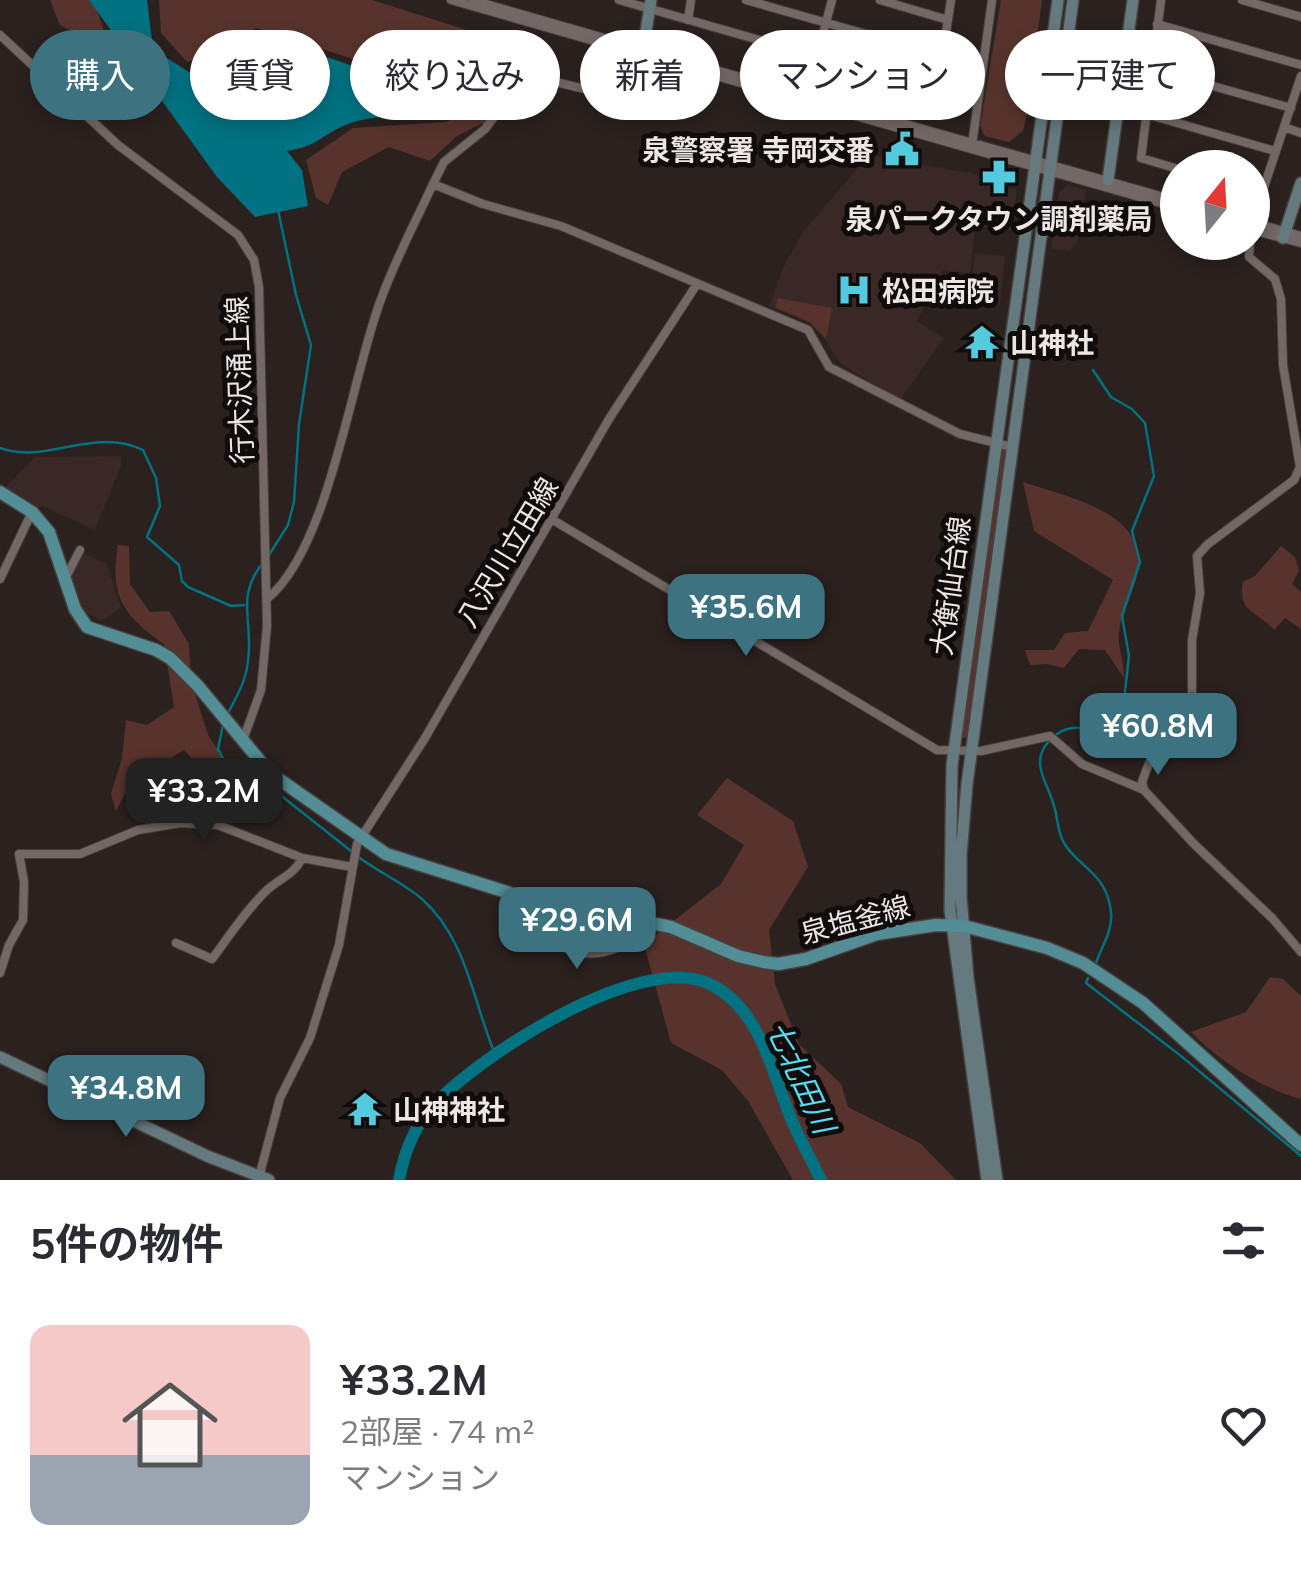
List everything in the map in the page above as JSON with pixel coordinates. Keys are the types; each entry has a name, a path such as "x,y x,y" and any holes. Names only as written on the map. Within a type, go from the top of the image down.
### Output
{"main road":[{"name":"大衡仙台線","path":"997,1180 949,857 953,752 1058,0"},
{"name":"大衡仙台線","path":"987,1180 958,925 961,856 1072,0"},
{"path":"1129,30 1133,0"},
{"path":"646,30 650,5"},
{"path":"1108,180 1116,120"},
{"path":"1284,235 1301,183"},
{"path":"0,492 32,512 54,542 65,577"},
{"name":"泉塩釜線","path":"65,577 74,610 87,627 170,658 270,773 359,842 400,860 519,896 658,923 738,956 778,964 820,956 878,934 958,925 1062,953 1120,986 1160,1016 1301,1145"},
{"path":"0,1057 207,1156 264,1178"}],"street":[{"path":"451,0 580,36"},
{"path":"472,0 580,33"},
{"path":"620,0 650,5 740,35"},
{"path":"688,20 691,0"},
{"path":"746,0 854,30"},
{"path":"824,30 832,0"},
{"path":"880,0 948,20"},
{"path":"947,30 951,0"},
{"path":"985,45 992,0"},
{"path":"1156,30 1160,0"},
{"path":"1244,0 1301,17"},
{"path":"1280,11 1283,0"},
{"path":"1157,24 1301,65"},
{"name":"行木沢涌上線","path":"0,34 118,144 238,236 248,248 258,273 266,599 262,690 242,742"},
{"path":"720,75 1160,199"},
{"path":"266,599 276,592 304,550 326,488 378,305 444,162 486,129 518,83 530,76 580,88"},
{"path":"1270,167 1301,76"},
{"path":"1215,86 1290,108"},
{"path":"972,146 974,120"},
{"path":"1145,120 1141,158 1160,163"},
{"path":"1167,120 1275,151"},
{"path":"1284,127 1301,133"},
{"path":"1049,168 1108,180 1160,198"},
{"path":"433,184 483,204 561,226 808,330 829,367 960,434 1012,447"},
{"path":"1270,229 1284,235"},
{"path":"1270,233 1301,239"},
{"path":"1144,790 1142,782 1155,747 1192,694 1192,640 1200,593 1196,556 1299,476 1300,460 1283,365 1280,299 1275,279 1254,260"},
{"name":"八沢川立田線","path":"264,1178 280,1098 310,1038 339,945 359,842 425,738 608,419 697,284"},
{"path":"1005,371 1023,374"},
{"path":"0,579 32,512"},
{"path":"553,520 936,750 972,752 1050,736 1082,764 1144,790 1298,949"},
{"path":"65,577 80,550"},
{"path":"0,973 23,920 20,854 80,854 138,830 180,823 218,825 302,858 352,864"},
{"path":"176,942 212,958 246,914 302,858"},
{"path":"519,896 554,944 567,952 604,953 658,923"},
{"path":"1298,949 1301,936"}],"shaded area":[{"path":"50,0 94,0 104,30 70,30 60,25"},
{"path":"159,0 372,0 467,30 350,30 350,58 330,52 330,30 190,30 187,62 170,43 170,30 161,30"},
{"path":"1001,0 1042,0 1038,30 1005,30 1005,120 1026,120 1023,131 1009,142 985,136 980,126 981,120 985,120 985,96"},
{"path":"489,120 457,136 430,161 389,147 342,172 328,205 316,198 306,160 353,128"},
{"name":"松田病院","path":"869,155 981,175 1017,190 1011,230 975,227 970,274 943,270 917,321 944,338 900,400 840,363 809,323 769,306 784,266 803,232"},
{"path":"1068,185 1086,190 1078,242 1069,251 1051,249 1059,192"},
{"path":"975,253 1005,256 1000,305 969,301"},
{"path":"778,298 832,308 825,338 810,322 775,307"},
{"path":"999,449 1007,450 968,738 959,737"},
{"path":"121,456 121,466 95,530 42,506 37,509 4,489 35,457"},
{"path":"1023,482 1094,506 1125,527 1135,541 1139,568 1119,632 1124,678 1105,650 1079,649 1064,668 1030,665 1025,650 1054,650 1065,633 1088,631 1113,580 1034,531"},
{"path":"118,545 129,546 130,584 150,612 169,611 189,644 191,681 208,735 250,800 230,800 184,750 131,781 116,811 111,794 122,758 126,720 147,725 174,707 164,644 138,623 122,603 116,578"},
{"path":"1281,546 1295,557 1299,571 1292,584 1301,592 1301,629 1285,618 1274,630 1243,600 1243,582 1255,576"},
{"path":"83,553 107,564 121,607 103,621 86,613 69,578"},
{"path":"727,778 793,821 808,867 769,930 775,984 799,1044 841,1084 848,1107 920,1143 956,1180 793,1180 748,1101 722,1070 671,1043 644,944 721,884 744,845 697,815"},
{"path":"1270,977 1283,979 1301,996 1301,1099 1242,1073 1191,1032 1246,1012"}],"water":[{"path":"89,0 147,0 151,30 111,30"},
{"path":"330,58 350,65 350,120 360,120 310,145 287,151 302,170 308,206 255,217 217,177 170,112 170,60 190,73 190,120 330,120"}],"waterway":[{"path":"269,555 288,525 294,502 299,424 311,345 278,210"},
{"path":"1057,734 1083,728 1127,737 1135,722 1124,700 1129,656 1122,616 1140,562 1132,531 1154,476 1145,423 1132,409 1111,397 1093,370"},
{"path":"0,448 35,452 106,442 143,450 156,478 160,506 147,537 179,565 182,581 188,587 231,606 244,605"},
{"path":"228,713 247,668 247,598 264,561"},
{"path":"223,725 218,749 230,772 247,785 279,794 351,851"},
{"path":"1049,741 1040,765 1062,838 1104,888 1111,912 1096,963"},
{"path":"357,856 414,893 437,915 459,952 495,1054"},
{"name":"七北田川","path":"399,1180 421,1121 456,1084 487,1060 563,1013 604,995 644,982 680,978 710,984 740,1007 761,1040 795,1129 821,1180"},
{"path":"1088,978 1086,983 1301,1156"}],"place":[{"name":"泉警察署 寺岡交番","path":"902,149"},
{"name":"泉パークタウン調剤薬局","path":"999,177"},
{"name":"松田病院","path":"854,290"},
{"name":"山神社","path":"982,342"},
{"name":"山神神社","path":"365,1109"}]}
